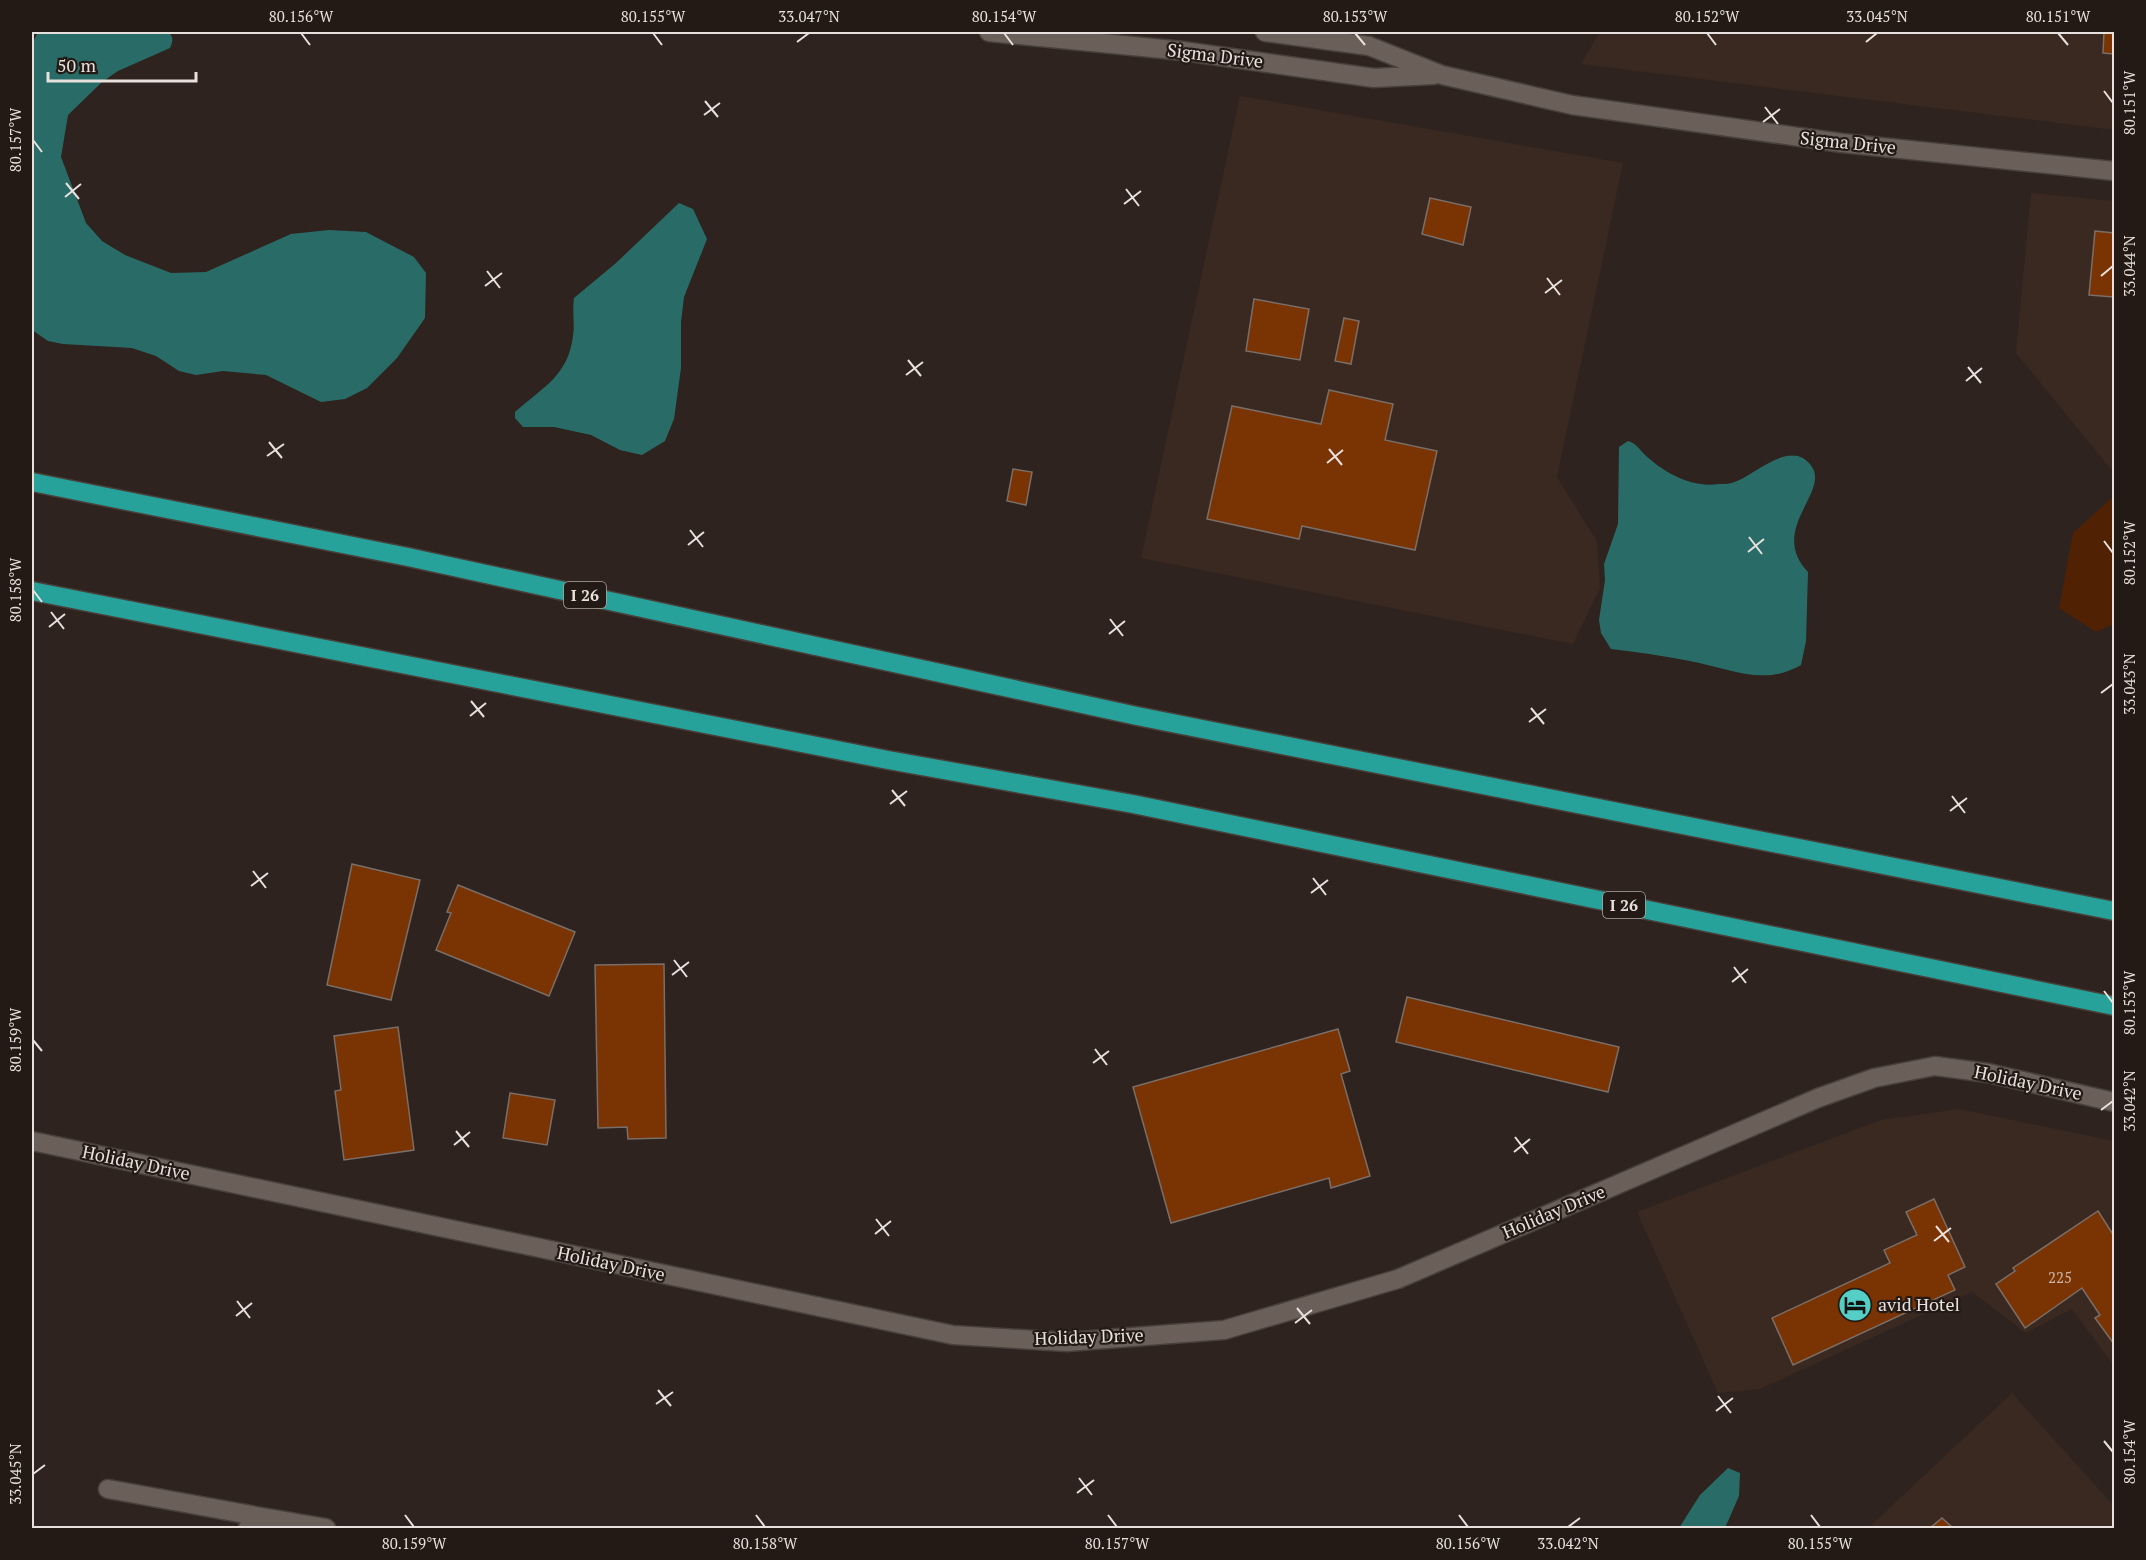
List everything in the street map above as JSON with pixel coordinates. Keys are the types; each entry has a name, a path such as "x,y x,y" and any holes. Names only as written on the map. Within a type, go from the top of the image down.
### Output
{"highway":[{"name":"I 26","path":"32,482 408,557 1149,719 2115,911"},
{"name":"I 26","path":"32,591 888,760 1133,804 2115,1006"}],"main road":[{"name":"Sigma Drive","path":"989,32 1183,51 1374,78 1442,75"},
{"name":"Sigma Drive","path":"1265,32 1369,46 1442,75 1572,105 1842,143 2115,171"},
{"name":"Holiday Drive","path":"32,1141 953,1335 1067,1342 1224,1330 1398,1279 1818,1098 1874,1078 1935,1066 1988,1073 2115,1102"},
{"path":"108,1489 252,1522 326,1528"}],"shaded area":[{"path":"1600,32 2114,32 2114,130 1581,64"},
{"path":"1240,96 1623,163 1557,477 1597,541 1600,588 1573,644 1141,558"},
{"path":"2031,193 2114,201 2114,473 2016,353"},
{"path":"2114,496 2114,624 2096,632 2059,608 2073,533"},
{"path":"1959,1109 2114,1141 2114,1366 2072,1309 2026,1333 1972,1292 1760,1389 1718,1393 1637,1212 1881,1120"},
{"path":"2012,1393 2114,1506 2114,1528 1868,1528"}],"water":[{"path":"38,32 168,32 172,37 170,48 118,71 102,82 68,115 61,157 86,223 102,241 125,255 171,273 206,272 291,234 329,230 366,232 414,257 426,273 425,318 397,358 367,388 345,399 321,402 266,375 223,371 196,375 179,371 156,356 132,348 63,344 48,341 32,330 32,44"},
{"path":"679,203 693,209 707,239 684,297 681,322 681,368 674,419 665,441 642,455 620,450 591,435 554,427 523,427 515,418 515,412 553,380 566,361 573,336 574,298 616,263"},
{"path":"1628,441 1670,473 1698,484 1732,483 1785,456 1804,459 1812,467 1815,477 1813,488 1796,527 1794,542 1797,556 1808,572 1806,641 1801,665 1773,675 1746,674 1670,657 1611,649 1601,633 1599,620 1605,580 1604,564 1618,524 1619,447"},
{"path":"1728,1468 1740,1473 1739,1496 1725,1528 1679,1528 1700,1495"}],"building":[{"path":"2104,32 2114,32 2114,54 2103,53"},
{"path":"1430,198 1471,207 1463,245 1422,234"},
{"path":"2095,231 2114,233 2114,297 2089,295"},
{"path":"1254,299 1309,309 1300,360 1246,351"},
{"path":"1344,318 1359,321 1351,364 1335,361"},
{"path":"1329,390 1393,404 1385,440 1437,451 1415,550 1302,526 1299,539 1207,519 1232,406 1321,424"},
{"path":"1013,469 1032,472 1026,505 1007,501"},
{"path":"352,864 420,880 391,1000 327,985"},
{"path":"458,885 575,932 549,996 436,950 451,913 447,912"},
{"path":"664,964 666,1138 628,1139 627,1127 598,1128 595,965"},
{"path":"1407,997 1619,1047 1608,1092 1396,1042"},
{"path":"398,1027 414,1150 344,1160 335,1091 341,1090 334,1036"},
{"path":"1338,1029 1350,1071 1341,1074 1370,1176 1331,1188 1329,1178 1171,1223 1133,1087"},
{"path":"510,1093 555,1100 547,1145 503,1138"},
{"path":"1934,1199 1965,1267 1948,1275 1955,1290 1793,1365 1772,1318 1890,1263 1884,1250 1917,1235 1906,1212"},
{"path":"2098,1211 2114,1236 2114,1344 2095,1318 2100,1315 2082,1288 2025,1328 1996,1284 2015,1271 2013,1268"},
{"path":"1942,1518 1953,1528 1930,1528"}],"place":[{"name":"avid Hotel","path":"1855,1305"}]}
